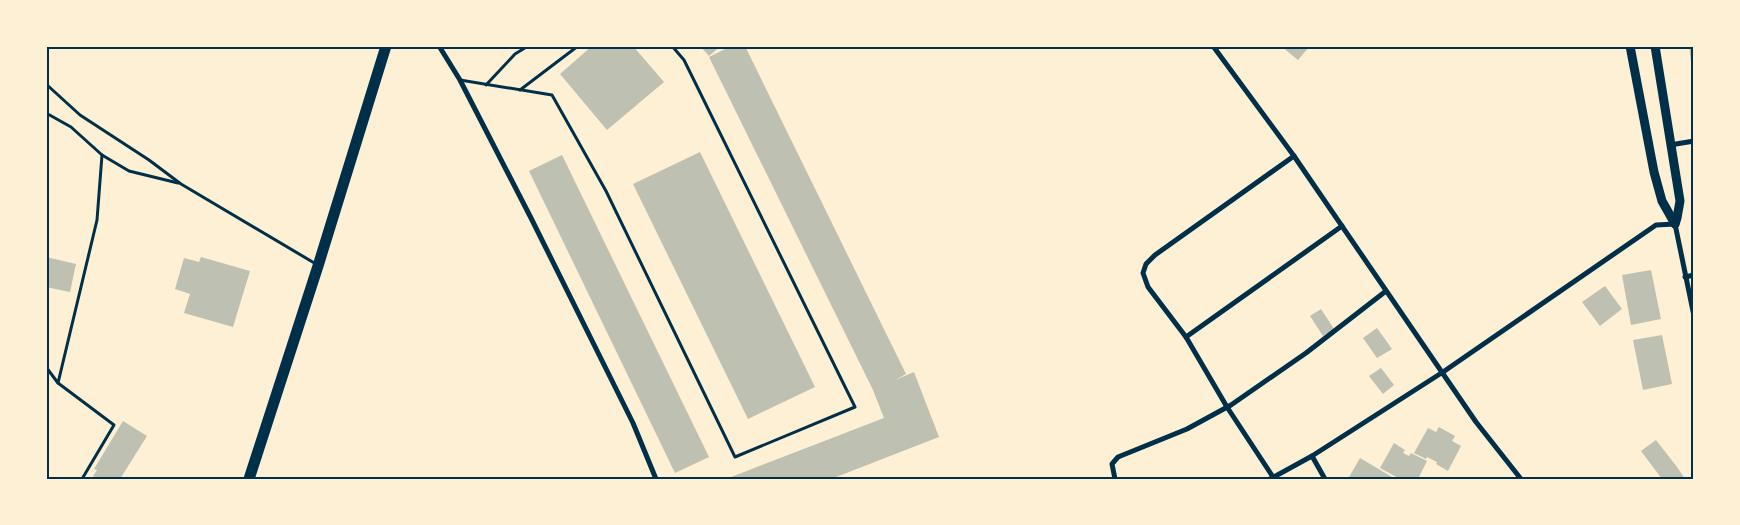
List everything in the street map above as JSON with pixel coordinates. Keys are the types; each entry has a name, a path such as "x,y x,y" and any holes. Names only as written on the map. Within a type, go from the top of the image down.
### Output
{"main road":[{"path":"249,479 318,266 386,46"}],"street":[{"path":"439,46 460,80 531,218 628,414 656,479"},
{"path":"1630,46 1654,172 1662,201 1674,224 1694,316"},
{"path":"1655,46 1680,201 1674,224"},
{"path":"1216,48 1294,156 1476,422 1521,479"},
{"path":"1670,145 1694,141"},
{"path":"1294,156 1155,255 1146,264 1143,273 1148,287 1186,337 1272,478 1312,456 1443,372 1656,225 1674,224"},
{"path":"1186,337 1342,226"},
{"path":"1685,277 1694,275"},
{"path":"1115,479 1112,464 1118,457 1187,429 1228,407 1306,353 1386,291"},
{"path":"1312,456 1324,479"}],"lane":[{"path":"486,85 515,54 528,46"},
{"path":"519,90 578,46"},
{"path":"460,80 552,95 606,191 734,457 855,407 684,60 672,46"},
{"path":"46,84 80,115 149,160 181,184 318,266"},
{"path":"46,113 71,127 102,155 129,170 181,184"},
{"path":"58,383 97,220 102,155"},
{"path":"46,367 58,383 114,426 82,479"}],"building":[{"path":"592,46 633,46 664,82 607,130 560,74"},
{"path":"700,46 721,46 709,56"},
{"path":"731,46 745,46 906,374 895,380 914,372 939,437 831,479 726,479 884,418 873,390 709,57"},
{"path":"1281,46 1310,46 1298,60"},
{"path":"1689,46 1694,46 1694,71 1692,71"},
{"path":"700,152 815,387 748,419 633,184"},
{"path":"562,155 709,457 675,473 529,171"},
{"path":"46,257 76,264 70,292 46,287"},
{"path":"201,257 250,271 233,327 184,313 190,294 175,289 184,258 199,262"},
{"path":"1651,270 1661,319 1631,325 1622,275"},
{"path":"1605,286 1622,309 1600,326 1582,302"},
{"path":"1321,309 1334,329 1323,336 1310,316"},
{"path":"1377,328 1392,349 1377,358 1363,338"},
{"path":"1662,335 1672,384 1643,390 1633,340"},
{"path":"1381,368 1394,385 1383,394 1369,376"},
{"path":"123,421 147,436 120,479 97,479 93,476 97,470 94,469"},
{"path":"1439,427 1455,436 1452,441 1461,446 1448,471 1436,464 1437,462 1414,453 1428,428 1436,432"},
{"path":"1656,440 1685,479 1662,479 1641,451"},
{"path":"1394,443 1405,450 1403,453 1409,456 1411,453 1427,461 1418,479 1400,479 1380,468"},
{"path":"1360,458 1392,477 1391,479 1348,479"}]}
